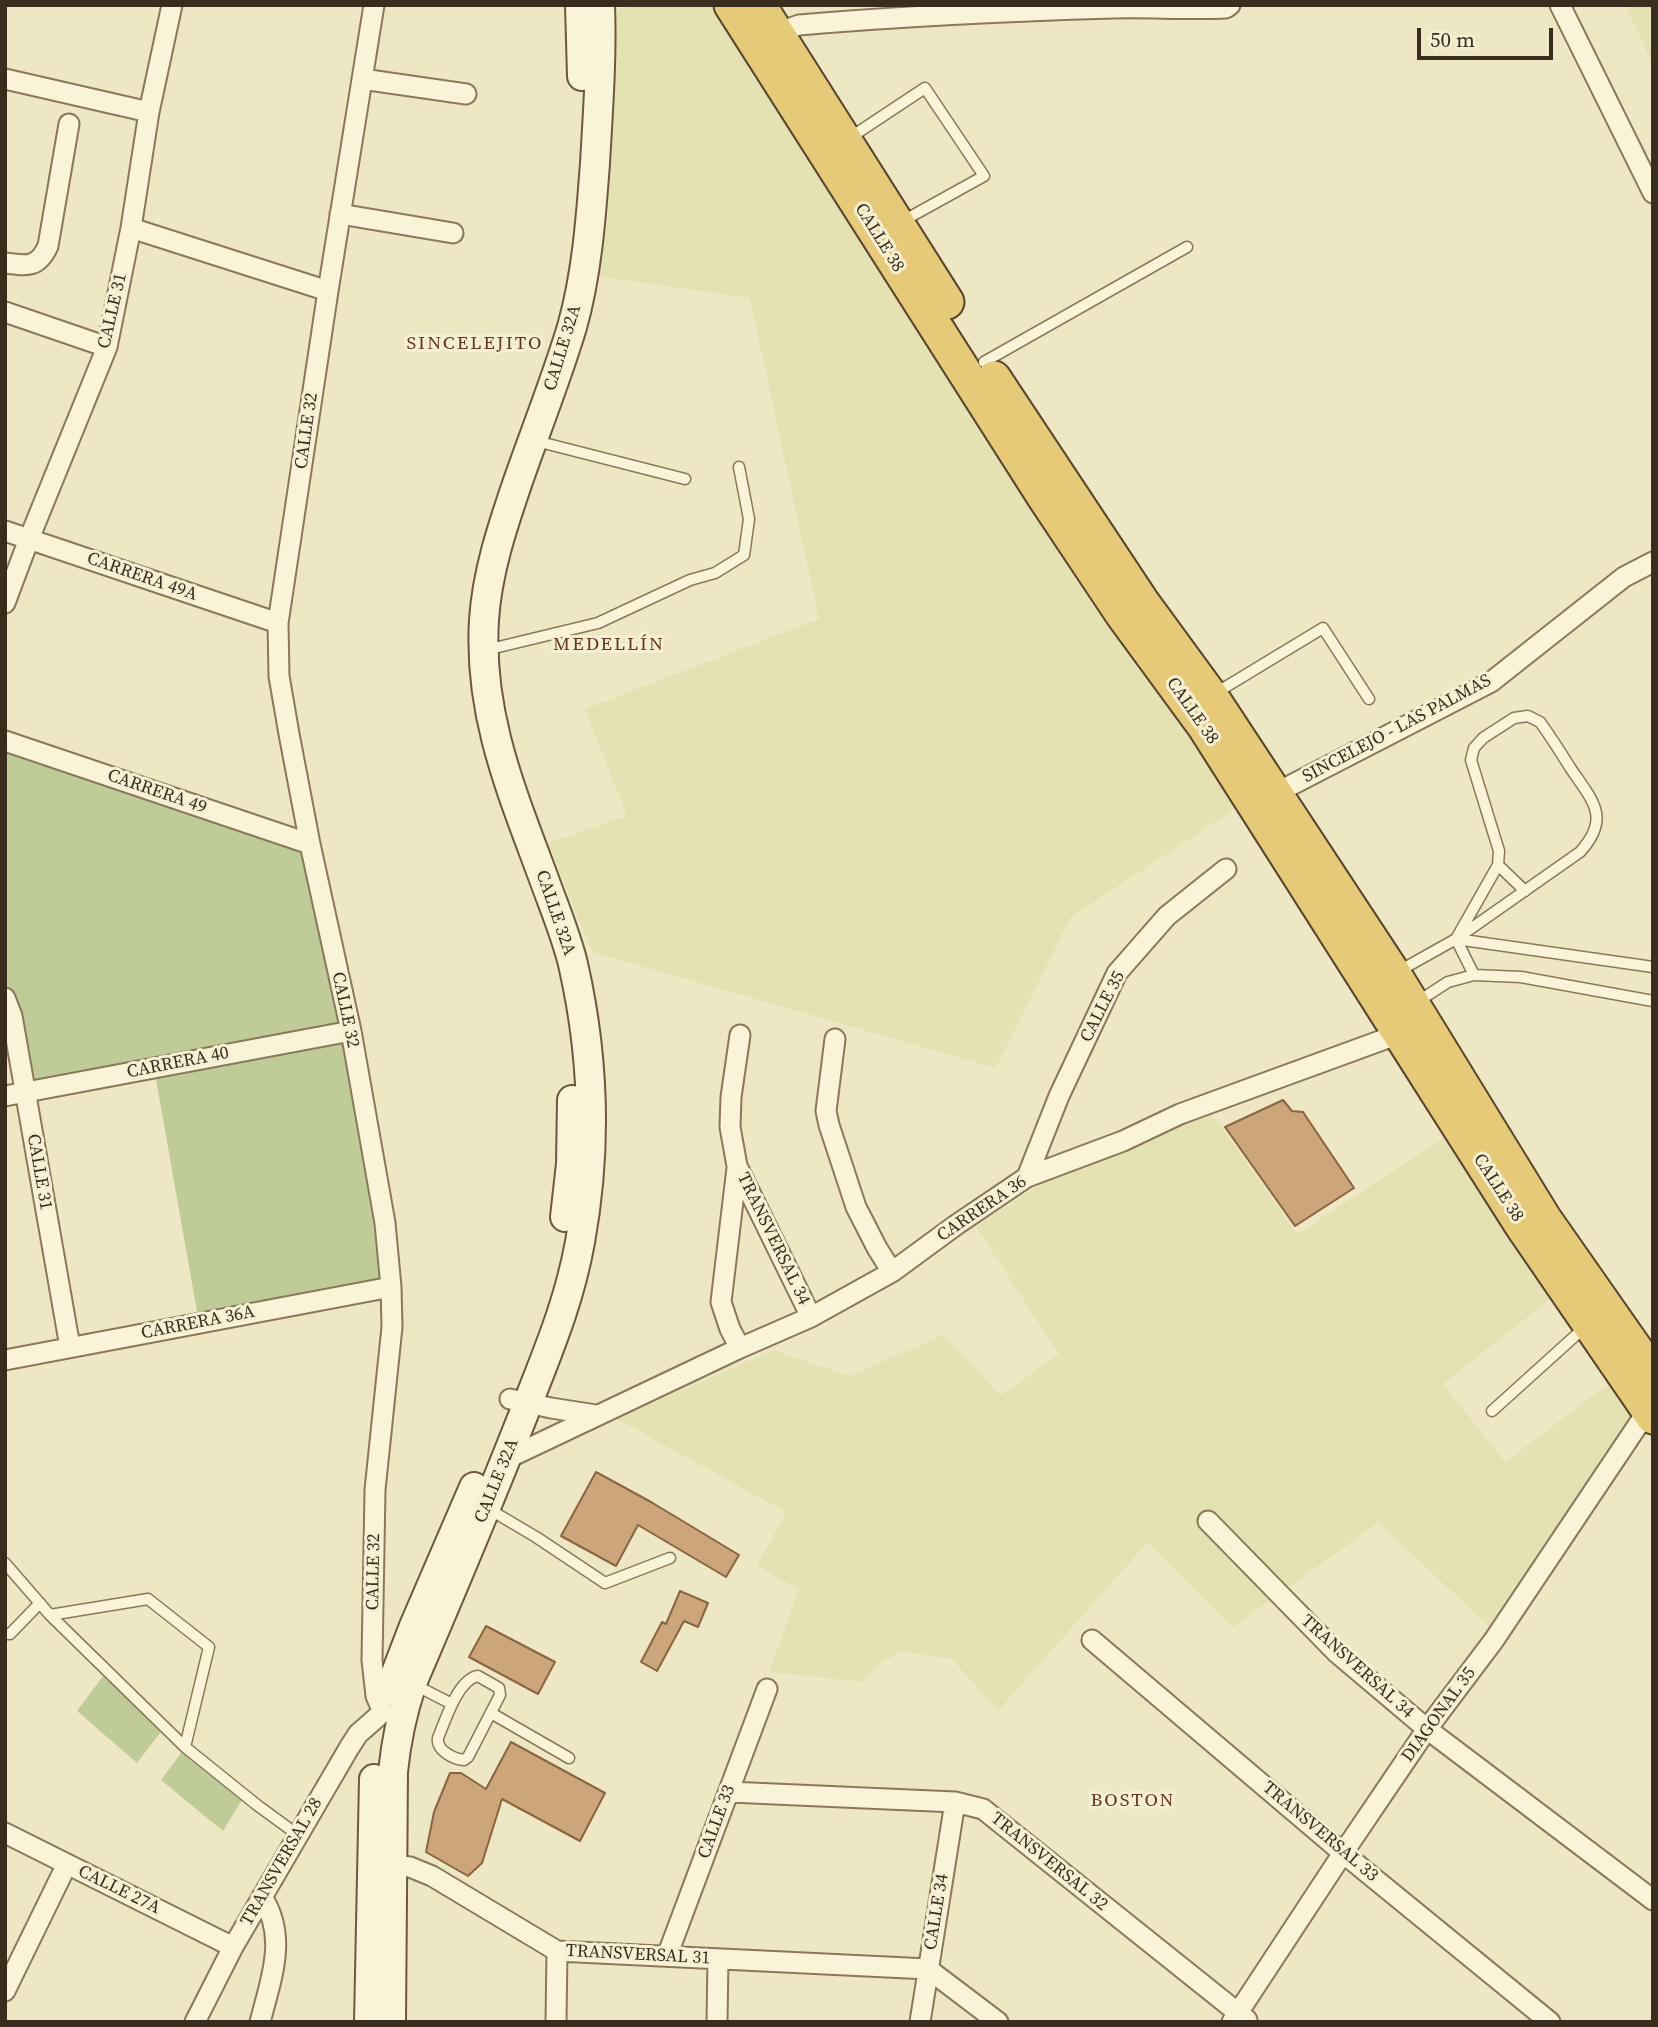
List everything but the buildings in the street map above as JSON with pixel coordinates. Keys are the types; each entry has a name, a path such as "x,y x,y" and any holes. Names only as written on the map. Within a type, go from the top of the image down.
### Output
{"highway":[{"name":"CALLE 38","path":"756,11 845,140 984,362 1143,603 1211,696 1274,794 1406,1020 1514,1215 1650,1414"},
{"name":"CALLE 38","path":"756,11 1044,497 1122,614 1204,726 1382,981"},
{"name":"CALLE 38","path":"1406,1020 1544,1218 1634,1340 1653,1374"}],"main road":[{"name":"CALLE 32A","path":"392,1807 393,1772 402,1710 556,1334 581,1239 590,1166 590,1072 581,1006 569,949 503,767 492,725 482,651 492,566 505,520 572,326 582,280 591,212 602,66 598,7"},
{"name":"CALLE 32A","path":"383,1712 393,1678 480,1472 530,1403 537,1330 548,1297 563,1227 571,1164 571,1074 562,996 552,955 486,770 474,728 465,650 466,611 473,564 486,519 555,322 574,212 583,67 598,7"},
{"path":"392,1807 388,1780 389,1737 383,1712 397,1696 415,1657 433,1634"},
{"name":"CALLE 32","path":"383,1712 374,1771 391,2022"},
{"name":"CALLE 32","path":"369,2022 381,1864 392,1807"}],"street":[{"name":"CALLE 31","path":"5,603 107,347 131,228 149,112 172,5"},
{"name":"CALLE 32","path":"374,5 278,623 279,676 310,844 351,1031 385,1223 391,1287 391,1327 375,1490 372,1660 376,1696 383,1712"},
{"path":"756,11 799,25 1116,8 1226,8 1230,5"},
{"path":"1560,5 1653,193"},
{"path":"5,79 149,112"},
{"path":"362,79 466,94"},
{"path":"5,263 32,264 40,260 45,253 69,124"},
{"path":"340,214 453,233"},
{"path":"131,228 328,291"},
{"path":"5,312 107,347"},
{"name":"CARRERA 49A","path":"5,531 278,623"},
{"name":"SINCELEJO - LAS PALMAS","path":"1274,794 1491,682 1624,577 1653,562"},
{"name":"CARRERA 49","path":"5,741 310,844"},
{"name":"CALLE 35","path":"1027,1177 1059,1096 1117,973 1167,916 1226,869"},
{"name":"CALLE 31","path":"5,998 12,1016 70,1347"},
{"name":"CARRERA 36","path":"506,1459 811,1317 892,1272 1027,1177 1123,1141 1180,1114 1406,1020"},
{"name":"CARRERA 40","path":"5,1096 351,1031"},
{"name":"TRANSVERSAL 34","path":"740,1035 731,1097 730,1127 737,1167 811,1317"},
{"path":"835,1040 826,1111 829,1125 856,1206 892,1272"},
{"path":"737,1167 721,1303 740,1348"},
{"name":"CARRERA 36A","path":"5,1360 391,1287"},
{"path":"530,1403 596,1415"},
{"path":"530,1403 557,1421 554,1436"},
{"name":"DIAGONAL 35","path":"1241,2019 1343,1853 1650,1414"},
{"name":"TRANSVERSAL 34","path":"1208,1521 1337,1653 1427,1730 1653,1900"},
{"name":"TRANSVERSAL 33","path":"1092,1640 1343,1853 1550,2022"},
{"name":"CALLE 33","path":"667,1956 767,1689"},
{"name":"TRANSVERSAL 28","path":"195,2022 233,1947 358,1734 383,1712"},
{"name":"TRANSVERSAL 32","path":"729,1792 955,1802 983,1809 1241,2019"},
{"name":"CALLE 34","path":"920,2022 955,1802"},
{"name":"CALLE 27A","path":"5,1833 233,1947"},
{"path":"5,1991 67,1864"},
{"name":"TRANSVERSAL 31","path":"381,1864 410,1867 432,1876 557,1951 928,1969"},
{"path":"260,2022 277,1941 274,1921 262,1897"},
{"path":"556,2022 557,1951"},
{"path":"717,2022 718,1959"},
{"path":"928,1969 998,2022"}],"lane":[{"path":"845,140 925,88 984,176 898,224"},
{"path":"984,362 1187,247"},
{"path":"533,440 685,479"},
{"path":"482,651 597,623 690,580 715,573 744,555 748,519 740,467"},
{"path":"1211,696 1323,628 1369,699"},
{"path":"1382,981 1456,939 1580,852 1593,838 1597,820 1594,802 1540,722 1528,716 1514,718 1483,738 1474,748 1471,760 1499,851 1498,864 1456,939"},
{"path":"1498,864 1524,891"},
{"path":"1456,939 1653,967"},
{"path":"1456,939 1474,975"},
{"path":"1406,1020 1448,982 1474,975 1521,977 1653,1001"},
{"path":"1492,1411 1588,1324"},
{"path":"486,1508 536,1537 605,1583 670,1558"},
{"path":"5,1563 50,1615 186,1747 298,1835"},
{"path":"50,1615 148,1599 209,1647 186,1747"},
{"path":"5,1634 10,1634 40,1603"},
{"path":"478,1676 499,1688 500,1695 464,1760 458,1759 437,1744 452,1704 471,1677 478,1676"},
{"path":"412,1683 452,1704"},
{"path":"491,1713 569,1758"}],"shaded area":[{"path":"633,5 719,5 1244,803 1070,918 996,1068 592,952 548,843 627,816 585,709 819,619 750,298 590,275 607,13"},
{"path":"1625,5 1653,5 1653,65"},
{"path":"1211,1113 1297,1234 1447,1136 1554,1296 1443,1384 1505,1462 1615,1379 1639,1410 1490,1627 1378,1523 1233,1627 1148,1542 998,1711 952,1659 903,1652 882,1662 863,1682 769,1672 799,1589 757,1566 786,1512 617,1419 773,1350 850,1376 943,1335 1001,1395 1059,1354 976,1227 1035,1187"}],"green space":[{"path":"5,741 310,844 391,1287 199,1323 154,1068 25,1092 5,998"},
{"path":"103,1676 163,1729 137,1763 77,1711"},
{"path":"184,1749 243,1798 223,1831 161,1780"}],"district":[{"name":"SINCELEJITO","path":"475,344"},
{"name":"MEDELLÍN","path":"609,645"},
{"name":"BOSTON","path":"1133,1801"}]}
